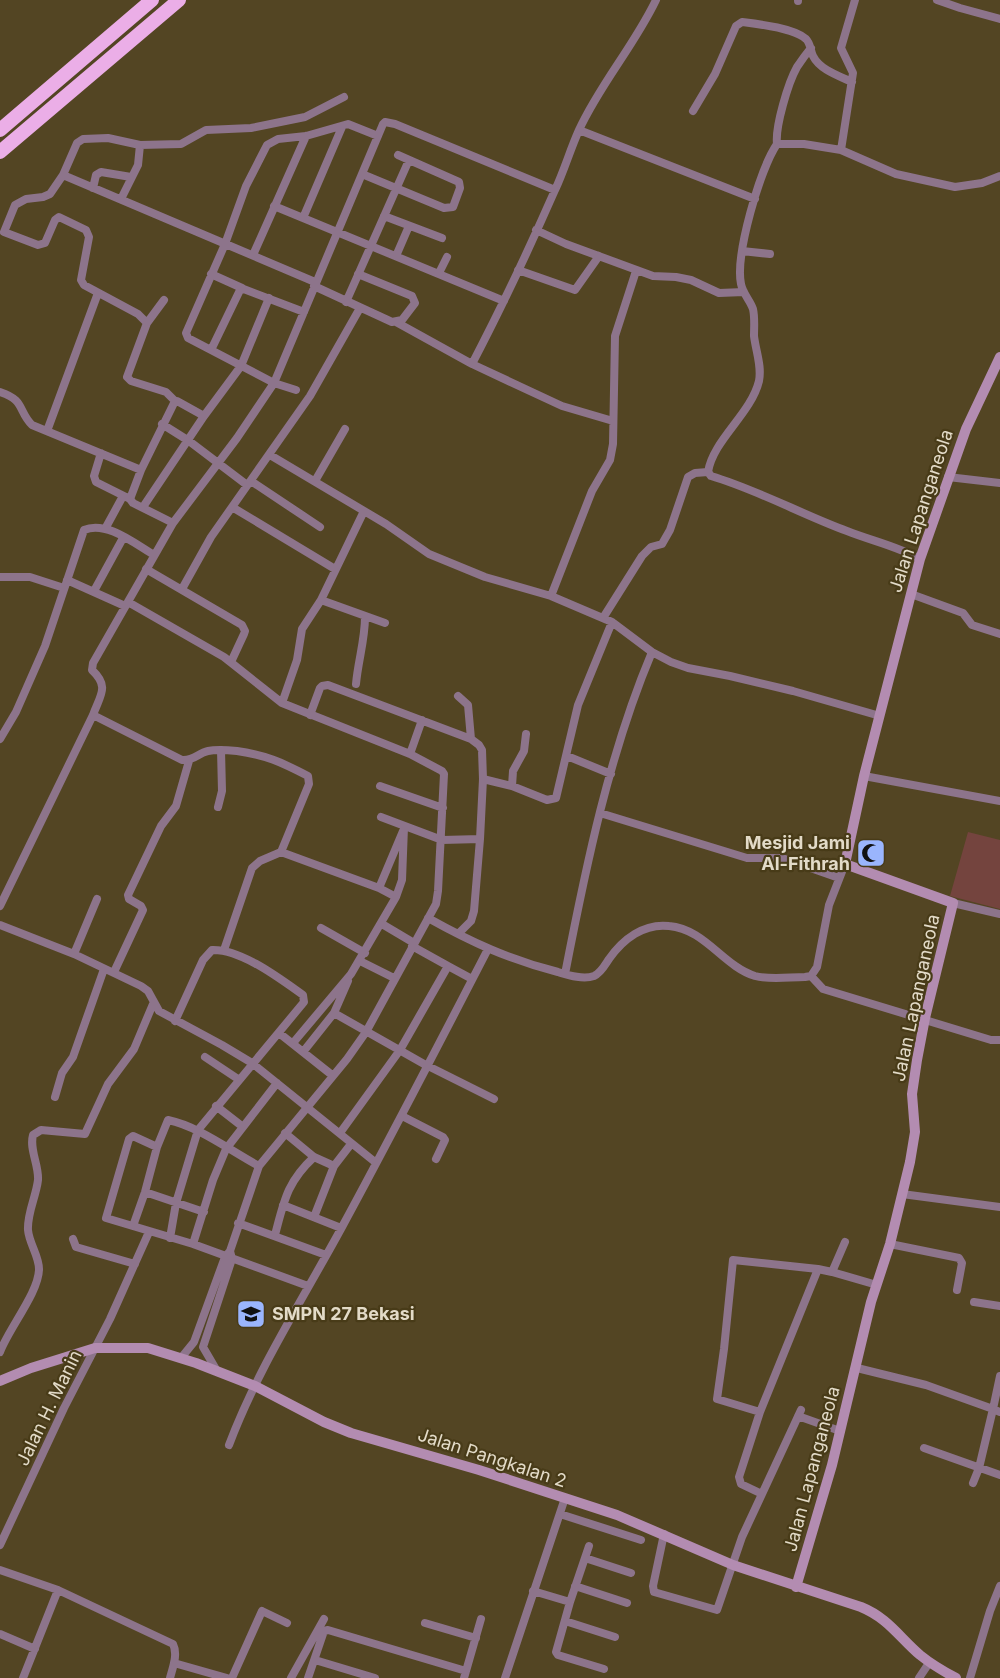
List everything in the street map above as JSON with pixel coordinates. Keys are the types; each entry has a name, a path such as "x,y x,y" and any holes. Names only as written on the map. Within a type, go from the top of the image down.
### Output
{"highway":[{"path":"0,130 152,0"},
{"path":"0,152 179,0"}],"street":[{"path":"472,364 555,190 579,130 597,96 646,20 656,0"},
{"path":"842,150 852,82 851,69 845,61 841,48 855,0"},
{"path":"937,0 1000,19"},
{"path":"693,111 715,74 736,26 740,22 793,33 809,42 813,56 821,65 852,82"},
{"path":"708,472 726,435 746,409 759,382 760,370 754,340 752,308 740,278 742,251 755,199 777,144 776,134 789,88 797,68 810,48"},
{"path":"0,241 15,205 26,199 50,194 63,175 77,143 83,138 108,138 140,145 182,144 206,130 243,129 288,122 305,117 344,97"},
{"path":"0,906 93,714 103,686 101,677 92,670 92,665 173,523 242,432 274,383 383,124 389,122 555,190"},
{"path":"296,390 274,383 241,366 188,338 186,333 225,244 246,186 267,145 278,139 306,136 350,124 378,136"},
{"path":"303,218 342,127"},
{"path":"579,130 755,199"},
{"path":"253,255 306,136"},
{"path":"777,144 804,144 842,150 896,174 955,187 982,183 1000,176"},
{"path":"121,199 138,165 140,145"},
{"path":"362,174 444,208 451,208 460,188 459,182 398,155"},
{"path":"346,302 409,160"},
{"path":"93,188 96,176 101,172 131,177"},
{"path":"63,175 253,255 315,284 346,302 396,322 472,364 562,406 613,421"},
{"path":"274,206 504,301"},
{"path":"384,216 442,238"},
{"path":"4,231 40,245 45,243 59,217 86,230 89,237 81,280 84,285 138,314 147,323"},
{"path":"396,256 409,226"},
{"path":"536,230 636,271 653,276 691,280 719,292 744,292"},
{"path":"742,251 770,254"},
{"path":"518,270 574,290 599,256"},
{"path":"439,273 447,257"},
{"path":"551,596 592,491 610,460 615,336 636,271"},
{"path":"211,274 304,312"},
{"path":"358,274 414,298 415,303 402,320 396,322"},
{"path":"211,350 242,288"},
{"path":"47,431 98,293"},
{"path":"143,507 204,416 241,366 269,298"},
{"path":"164,300 147,323 128,377 131,381 166,392 175,401 177,400 204,416"},
{"path":"182,589 211,537 315,389 360,308"},
{"name":"Jalan Lapanganeola","path":"796,1587 832,1465 872,1302 890,1244 913,1150 915,1125 912,1094 925,1018 954,903 845,864 864,777 920,559 966,429 1000,357"},
{"path":"0,392 19,402 32,425 141,470"},
{"path":"105,529 127,498 175,401"},
{"path":"162,424 218,463 320,527"},
{"path":"315,481 345,429"},
{"path":"100,453 94,479 96,482 173,523"},
{"path":"270,454 429,554 485,577 551,596 603,618 612,622 652,652 688,668 755,681 880,716"},
{"path":"708,472 711,476 748,489 849,532 902,548 920,559"},
{"path":"603,618 642,556 651,547 662,544 670,530 688,477 694,473 708,472"},
{"path":"948,477 1000,483"},
{"path":"232,507 335,569"},
{"path":"282,703 297,660 302,629 321,600 364,511"},
{"path":"0,739 32,677 45,646 84,530 95,527 105,529 154,555"},
{"path":"94,591 123,537"},
{"path":"146,569 244,628 244,634 231,662"},
{"path":"0,577 30,577 65,584 94,591 127,604 231,662 282,703 410,754 444,774 437,898 429,918 366,1032 258,1166 238,1223 204,1344 209,1360 218,1372"},
{"path":"911,594 963,613 972,625 1000,634"},
{"path":"321,600 385,623"},
{"path":"356,684 357,666 363,651 365,617"},
{"path":"483,779 512,786 547,800 554,800 567,756 578,705 612,622"},
{"path":"565,974 583,882 600,813 634,694 652,652"},
{"path":"310,715 320,688 328,685 422,720 479,745 482,750 483,779 474,911 471,921 458,934"},
{"path":"458,696 468,705 471,740"},
{"path":"93,714 177,758 189,761 208,751 221,750 261,754 308,776 309,784 281,852"},
{"path":"410,754 422,720"},
{"path":"512,786 513,771 524,751 526,734"},
{"path":"218,807 222,791 221,750"},
{"path":"567,756 611,774"},
{"path":"114,972 143,910 141,906 129,899 128,895 157,833 179,799 189,761"},
{"path":"864,777 1000,801"},
{"path":"380,786 443,808"},
{"path":"600,813 747,858 789,859 839,878"},
{"path":"381,817 442,840 480,838"},
{"path":"379,888 404,827"},
{"path":"292,1043 351,974 396,897 402,880 404,827"},
{"path":"224,950 252,868 260,861 281,852 379,888 396,897"},
{"path":"811,976 817,967 826,916 845,864"},
{"path":"74,954 97,900"},
{"path":"954,903 1000,914"},
{"path":"429,918 488,949 527,964 585,977 596,975 630,937 648,928 676,927 697,936 740,969 756,976 811,976 824,989 991,1040 1000,1040"},
{"path":"382,924 472,979"},
{"path":"0,925 74,954 145,988 159,1011 222,1044 252,1063 375,1162"},
{"path":"321,928 365,953"},
{"path":"229,1445 242,1411 255,1386 402,1116 488,949"},
{"path":"170,1238 176,1203 198,1130 238,1079 279,1033 303,1002 303,995 271,972 224,950 212,950 206,954 175,1021"},
{"path":"360,961 394,978"},
{"path":"340,1133 400,1050 448,966"},
{"path":"55,1097 62,1072 73,1057 104,969"},
{"path":"303,1052 334,1013 351,974"},
{"path":"0,1352 7,1334 34,1287 39,1272 28,1231 38,1180 31,1140 33,1135 41,1130 85,1134 108,1084 134,1048 153,1004"},
{"path":"334,1013 428,1066 494,1099"},
{"path":"279,1033 332,1075"},
{"path":"205,1057 238,1079"},
{"path":"193,1244 213,1180 226,1149 277,1083"},
{"path":"216,1106 243,1126"},
{"path":"402,1116 444,1138 436,1159"},
{"path":"133,1226 157,1147 168,1120 198,1130 226,1149 258,1166"},
{"path":"285,1133 314,1157 334,1166"},
{"path":"157,1147 131,1137 105,1218 229,1256 308,1286"},
{"path":"314,1218 334,1166 351,1144"},
{"path":"275,1235 292,1182 314,1157"},
{"path":"145,1192 204,1212"},
{"path":"902,1194 1000,1207"},
{"path":"283,1205 341,1228"},
{"path":"238,1223 326,1255"},
{"name":"Jalan H. Manin","path":"0,1545 149,1232"},
{"path":"73,1239 76,1247 135,1264"},
{"path":"832,1272 845,1242"},
{"path":"890,1244 959,1258 962,1263 957,1290"},
{"path":"181,1358 194,1342 229,1256"},
{"path":"760,1412 717,1399 733,1260 818,1269 878,1285"},
{"path":"762,1494 741,1484 739,1477 760,1412 818,1269"},
{"path":"974,1302 1000,1306"},
{"path":"194,1342 204,1344"},
{"name":"Jalan Pangkalan 2","path":"0,1382 31,1368 95,1348 148,1348 181,1358 255,1386 324,1422 351,1432 434,1456 617,1515 733,1564 871,1611 893,1627 929,1663 956,1678"},
{"path":"857,1368 926,1385 996,1410"},
{"path":"973,1483 996,1410 1000,1376"},
{"path":"664,1534 653,1586 654,1592 717,1610 742,1537 799,1413 840,1431"},
{"path":"924,1448 1000,1475"},
{"path":"505,1678 565,1498"},
{"path":"560,1514 642,1540"},
{"path":"589,1546 570,1602 556,1654 604,1669"},
{"path":"585,1558 631,1573"},
{"path":"0,1570 58,1590 173,1644 174,1663 170,1678"},
{"path":"575,1586 627,1603"},
{"path":"970,1678 1000,1586"},
{"path":"23,1678 58,1590"},
{"path":"533,1591 570,1602"},
{"path":"232,1678 262,1611 287,1623"},
{"path":"291,1678 324,1619"},
{"path":"308,1678 324,1631 331,1630 465,1674 481,1619"},
{"path":"565,1621 615,1637"},
{"path":"425,1623 476,1638"},
{"path":"0,1634 35,1649"},
{"path":"315,1660 375,1678"},
{"path":"174,1663 227,1678"},
{"path":"919,1678 929,1663"}],"shaded area":[{"path":"968,832 1000,840 1000,909 950,896"}],"place":[{"name":"Mesjid Jami Al-Fithrah","path":"871,853"},
{"name":"SMPN 27 Bekasi","path":"251,1314"}]}
